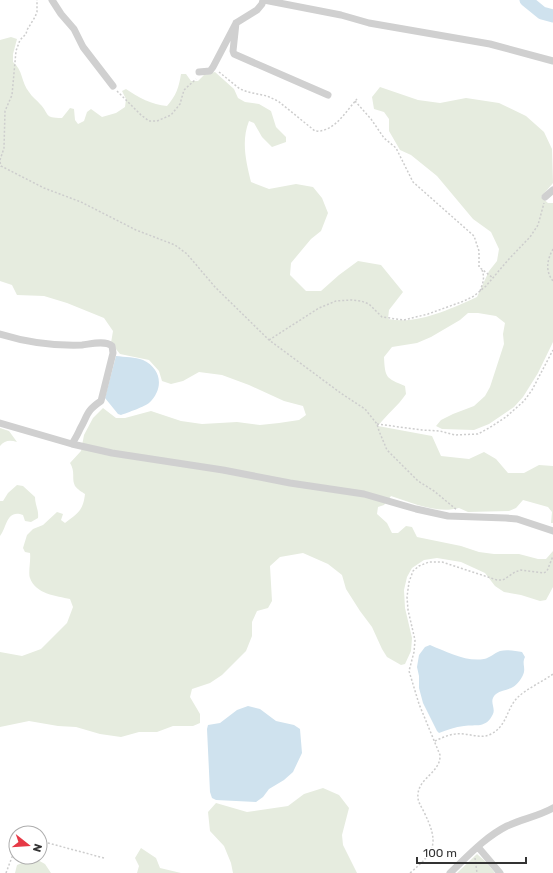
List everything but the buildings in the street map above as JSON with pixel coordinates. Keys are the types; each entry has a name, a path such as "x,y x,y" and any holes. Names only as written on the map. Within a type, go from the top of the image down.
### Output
{"street":[{"path":"52,0 61,14 74,29 83,47 113,86"},
{"path":"199,72 210,71 213,68 224,48 230,32 236,23 257,10 262,4 263,0 341,15 369,23 490,44 553,61"},
{"path":"236,23 234,54 328,95"},
{"path":"545,197 553,190"},
{"path":"0,334 45,344 81,345 105,343 112,346 113,353 101,401 92,406 72,444"},
{"path":"0,423 72,444 135,458 223,470 290,484 364,494 434,513 463,517 517,519 553,531"},
{"path":"450,873 491,836 506,827 553,808"},
{"path":"476,849 500,873"}],"path":[{"path":"37,0 37,12 35,17 26,34 20,40 16,51 12,95 4,111 4,148 0,161 1,166 44,188 81,202 136,230 175,245 187,254 215,287 269,340 342,394 365,409 377,424 387,450 418,481 434,491 463,517"},
{"path":"213,68 240,89 267,96 278,101 315,131 320,131 334,124 343,117 357,99"},
{"path":"113,86 130,106 141,115 149,120 157,121 171,115 180,104 184,90 197,78 199,72"},
{"path":"355,101 371,119 384,138 396,148 413,182 474,236 479,251 479,267 484,275 484,281 480,291"},
{"path":"269,340 320,308 336,301 361,301 369,304 382,317 404,320 428,314 464,301 480,291 494,278 508,260 530,237 538,225 545,197"},
{"path":"553,249 547,264 548,272 553,281"},
{"path":"482,270 494,278"},
{"path":"377,424 440,431 455,435 478,434 506,417 524,401 532,390 553,350"},
{"path":"410,873 423,862 433,845 433,835 419,802 418,793 422,785 437,767 440,760 440,755 419,704 409,671 414,652 415,640 408,610 409,582 413,571 419,566 429,562 442,562 497,580 503,580 521,570 544,573 547,571 553,556"},
{"path":"435,741 455,734 466,734 478,737 490,735 503,725 511,705 519,697 553,674"},
{"path":"48,843 104,858"},
{"path":"476,849 477,873"}],"shaded area":[{"path":"11,37 17,39 13,54 13,62 19,69 26,88 48,115 52,117 62,118 70,108 74,109 75,120 78,124 84,121 87,112 91,109 102,117 116,113 125,107 126,99 122,91 126,89 145,100 167,106 177,91 181,74 186,74 191,81 198,81 204,75 215,72 234,89 238,98 245,102 259,104 271,111 276,127 286,137 286,142 272,147 262,137 254,123 249,121 245,136 245,152 251,182 269,189 296,184 313,187 322,198 328,213 321,231 311,239 291,263 290,275 306,291 321,291 358,261 381,265 403,292 389,310 388,319 411,320 422,318 445,311 477,297 489,271 497,261 499,249 491,232 473,219 437,176 411,155 400,150 389,131 389,119 384,112 374,109 372,97 380,87 418,100 440,103 466,98 499,103 526,116 544,132 552,149 553,183 541,197 548,203 553,203 553,342 538,373 523,397 514,407 489,424 474,430 442,429 436,426 441,420 474,406 485,396 490,387 504,344 503,334 505,323 496,316 468,313 460,320 431,337 417,343 392,347 384,357 386,373 390,379 405,386 406,394 378,426 432,436 441,456 469,459 484,452 496,459 508,473 524,473 539,465 553,466 553,523 551,523 552,512 548,507 523,500 516,508 509,511 468,512 459,508 442,510 433,509 391,496 384,505 378,507 377,514 387,523 392,533 398,533 406,526 412,527 417,537 461,546 479,552 494,554 519,554 538,559 546,559 553,551 553,587 546,600 540,601 521,595 504,592 495,586 485,573 461,562 437,558 424,560 412,568 407,577 404,590 405,608 412,638 411,651 405,664 401,665 387,657 372,627 346,589 342,575 328,564 303,553 280,557 270,566 272,601 268,608 257,611 252,622 252,636 246,651 222,675 210,683 192,689 190,697 200,714 200,723 193,726 173,726 157,732 139,732 121,737 100,734 76,727 58,726 29,721 0,727 0,652 22,656 41,649 67,623 73,607 70,599 41,591 37,588 29,576 30,553 25,552 23,548 27,535 33,529 43,525 57,512 63,514 61,520 65,523 77,514 81,508 85,494 75,486 73,480 73,470 70,463 81,451 84,435 93,418 103,408 116,418 125,418 151,411 181,421 202,424 237,422 260,425 299,420 306,415 303,406 284,401 249,385 222,375 199,372 183,381 171,384 162,381 159,371 149,360 120,354 111,343 113,331 104,318 67,303 44,296 17,295 12,285 0,281 0,40"},
{"path":"0,428 9,431 17,442 8,441 0,446"},
{"path":"17,485 23,486 35,497 38,518 31,522 25,521 23,515 13,515 8,520 0,536 0,501 3,501 8,493"},
{"path":"323,788 339,795 349,808 342,835 343,845 357,873 233,873 231,863 224,846 210,831 208,812 216,803 247,812 288,806 304,794"},
{"path":"141,848 156,858 160,868 181,873 137,873 139,866 135,858"},
{"path":"477,854 495,873 457,873"},
{"path":"17,865 46,865 51,873 15,873"}],"water":[{"path":"116,356 143,360 154,369 159,380 157,392 149,403 121,415 118,414 105,398"},
{"path":"430,645 463,658 477,660 486,658 503,650 522,652 525,657 523,674 520,681 515,686 496,694 492,702 494,711 487,722 480,725 457,727 439,733 423,703 419,688 417,667 419,655 425,647"},
{"path":"248,706 260,709 276,721 294,725 300,729 302,753 293,772 284,780 269,789 263,797 256,802 216,800 212,798 210,792 208,725 220,723 237,710"}],"waterway":[{"path":"526,0 542,13 553,16"}]}
